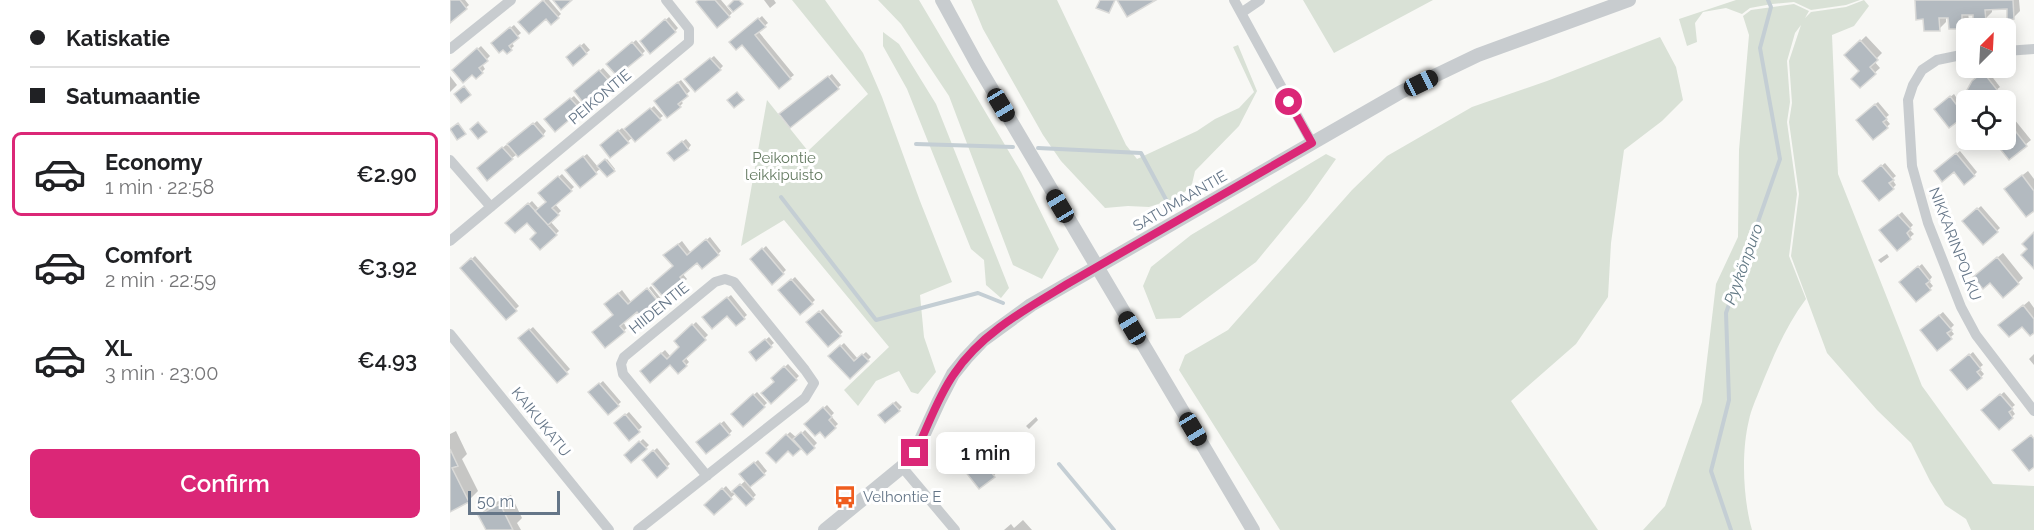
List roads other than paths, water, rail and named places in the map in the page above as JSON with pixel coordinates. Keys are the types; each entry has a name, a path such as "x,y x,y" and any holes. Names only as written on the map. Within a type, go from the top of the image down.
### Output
{"street":[{"path":"450,50 511,0"},
{"name":"PEIKONTIE","path":"450,241 689,42 689,29 666,0"},
{"path":"942,0 1096,267 1253,530"},
{"path":"1234,0 1312,143"},
{"path":"1241,13 1260,0"},
{"name":"SATUMAANTIE","path":"825,530 902,467 915,453 953,374 983,340 1032,305 1401,92 1478,55 1629,0"},
{"path":"2016,50 2034,49"},
{"name":"NIKKARINPOLKU","path":"1956,56 1937,60 1922,70 1913,86 1908,100 1912,165 1928,223 1961,307 1976,335 2034,411"},
{"path":"450,160 491,207"},
{"name":"HIIDENTIE","path":"725,279 734,282 814,383 805,398 707,476 623,374 621,364 624,357 715,282 725,279"},
{"name":"KAIKUKATU","path":"450,334 609,530"},
{"path":"902,467 955,530"},
{"path":"638,530 707,476"}],"waterway":[{"name":"Pyykönpuro","path":"1731,530 1711,471 1729,400 1726,313 1780,159 1760,48 1771,7 1768,0"},
{"path":"916,144 1013,147"},
{"path":"1038,148 1141,153 1170,207"},
{"path":"781,197 876,320 978,293 1003,303"},
{"path":"1059,464 1114,530"}],"place":[{"name":"Velhontie E","path":"845,497"}],"park label":[{"name":"Peikontie leikkipuisto","path":"784,166"}]}
